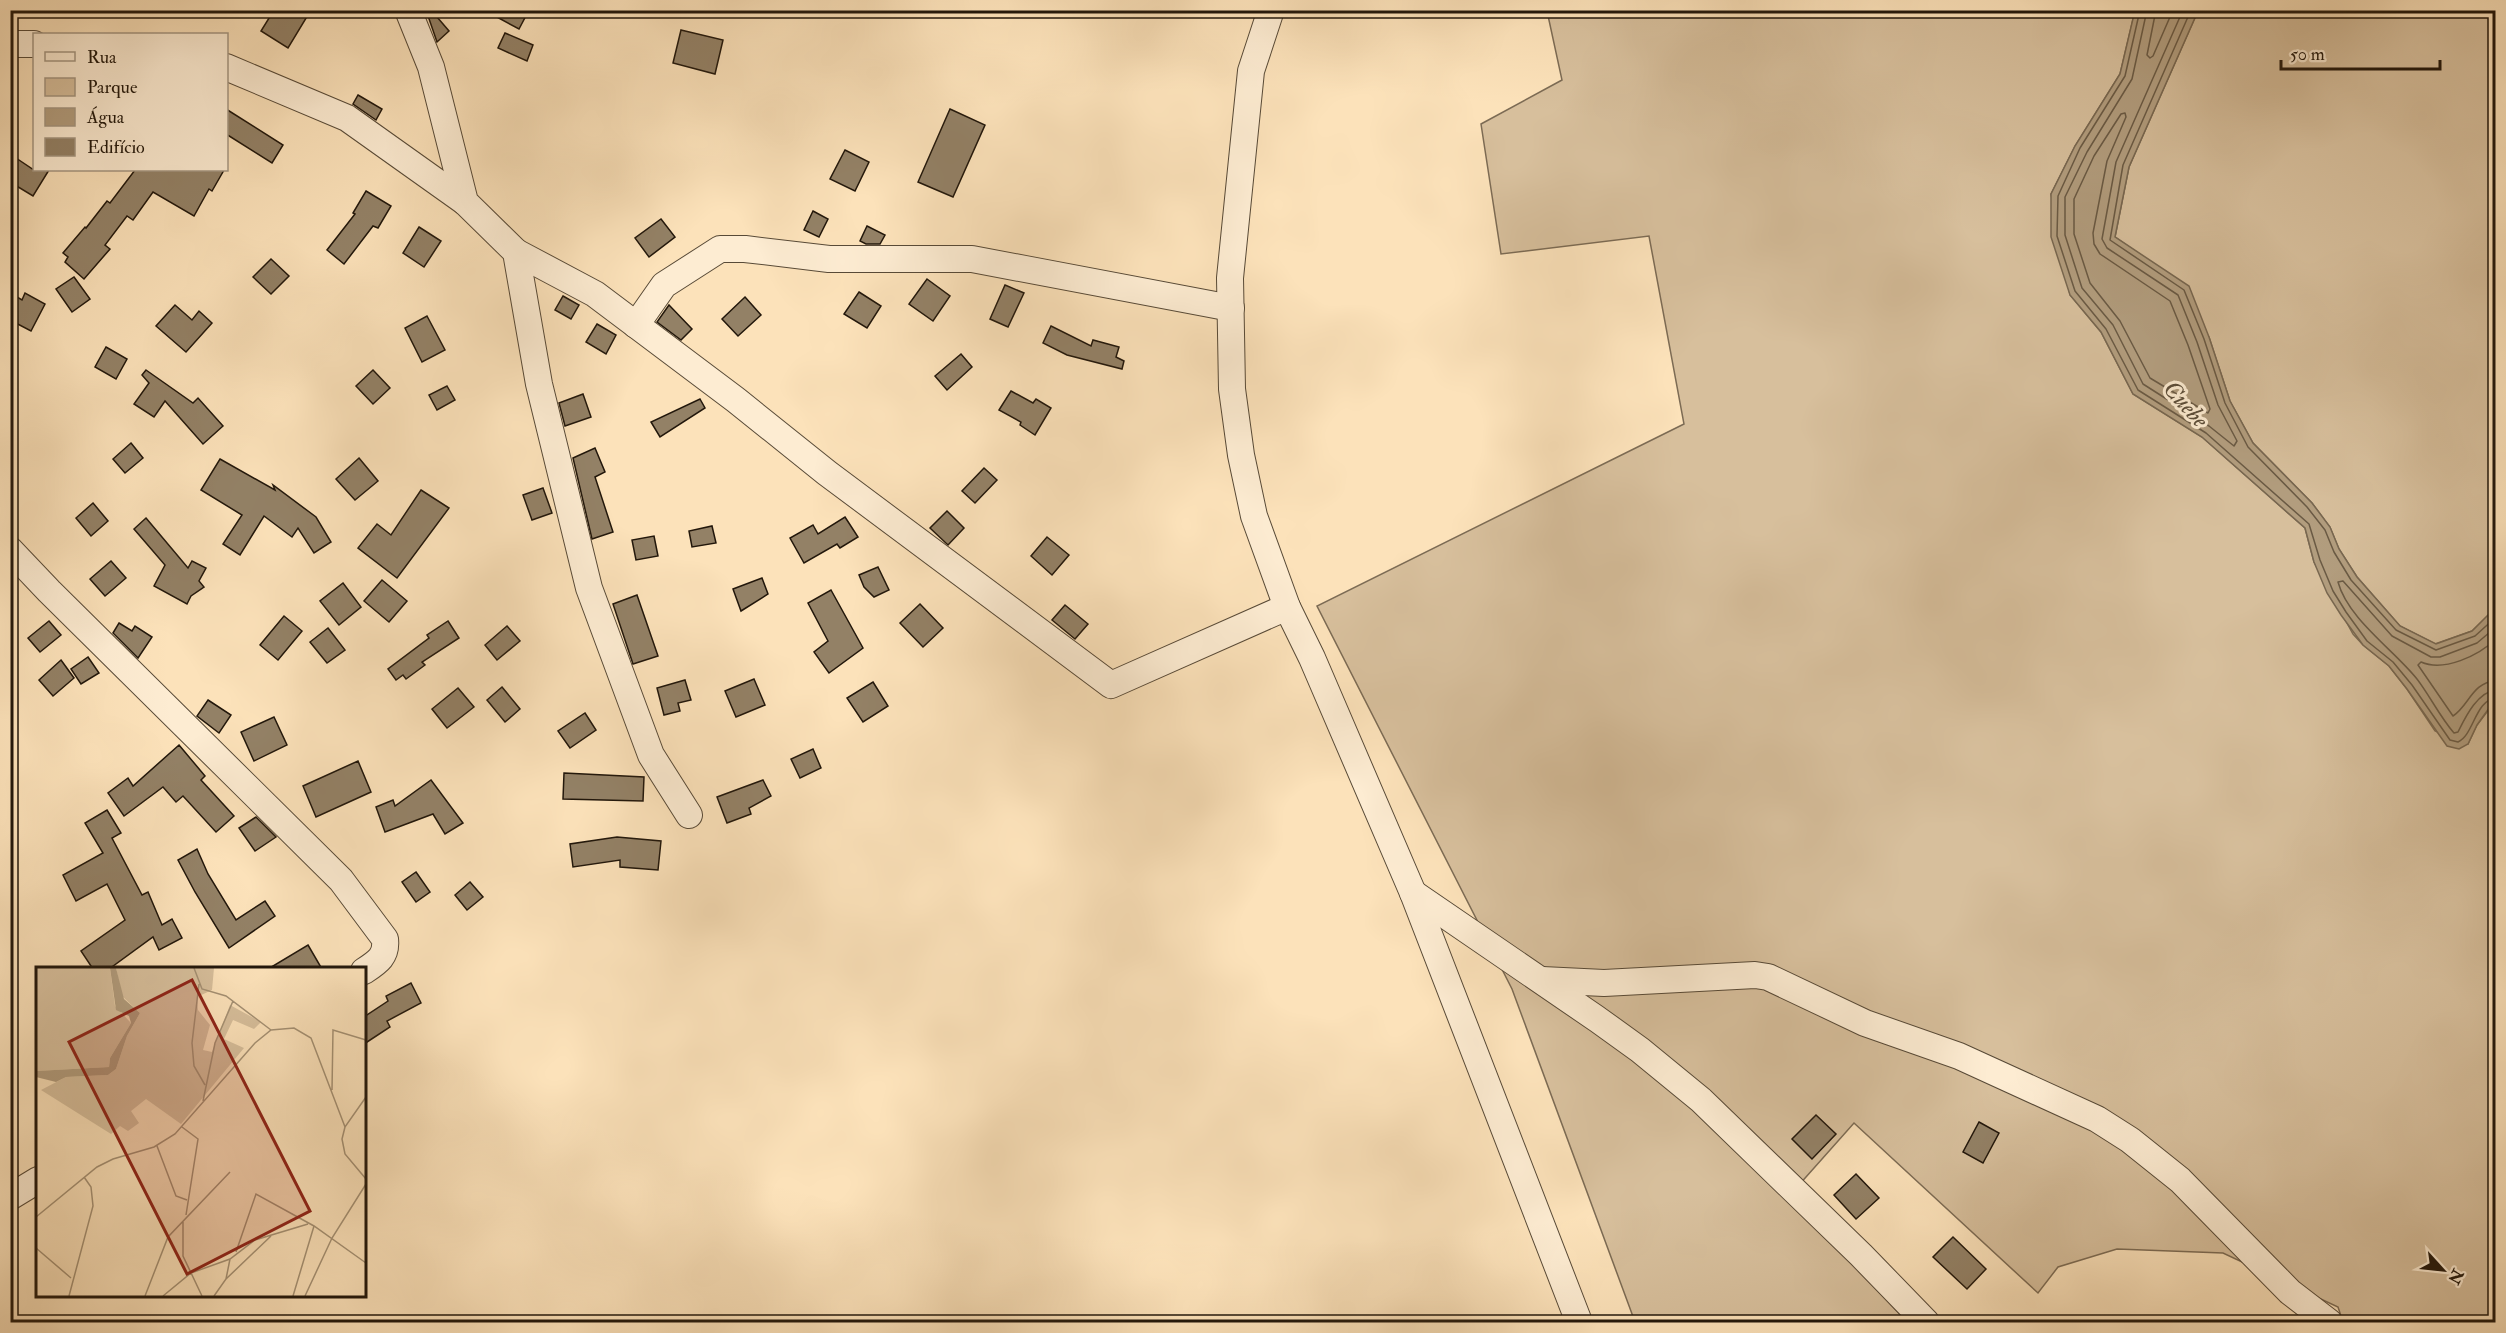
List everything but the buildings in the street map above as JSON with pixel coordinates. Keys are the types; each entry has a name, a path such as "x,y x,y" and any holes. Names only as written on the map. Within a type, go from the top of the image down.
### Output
{"street":[{"path":"408,10 431,67 465,202"},
{"path":"1271,10 1251,71 1230,278 1232,389 1241,455 1254,516 1287,608 1312,658 1413,893 1579,1323"},
{"path":"10,44 33,44"},
{"path":"228,68 347,118 465,202 516,252 595,294 753,413 827,473 1111,685 1287,608"},
{"path":"636,325 663,285 720,249 745,249 829,260 972,259 1231,308"},
{"path":"516,252 539,384 589,588 651,755 689,815"},
{"path":"10,550 341,880 385,939 386,951 378,962 366,970"},
{"path":"1413,893 1542,980 1640,1050 1701,1100 1861,1255 1926,1323"},
{"path":"1542,980 1604,983 1755,975 1768,977 1865,1023 1959,1056 2097,1119 2130,1140 2180,1180 2290,1292 2329,1323"},
{"path":"10,1197 36,1181"}],"green space":[{"path":"1547,11 2135,11 2120,74 2075,146 2051,194 2070,295 2101,332 2133,394 2202,437 2305,528 2314,562 2353,634 2389,666 2435,731 2468,744 2477,725 2495,704 2495,1322 2343,1322 2338,1307 2223,1253 2117,1249 2058,1267 2038,1293 1854,1123 1790,1195 1907,1322 1635,1322 1512,989 1317,606 1684,424 1649,236 1501,254 1481,124 1562,80"},
{"path":"2198,11 2495,11 2496,608 2472,631 2435,644 2400,626 2357,577 2339,549 2330,527 2312,503 2253,443 2230,401 2209,337 2145,258 2115,237 2129,167"}],"water":[{"name":"Cuebe","path":"2135,10 2198,11 2129,167 2115,237 2189,286 2230,401 2253,443 2312,503 2330,527 2339,549 2357,577 2400,626 2436,644 2472,631 2495,608 2495,704 2492,704 2477,725 2468,744 2459,749 2447,746 2389,666 2363,645 2341,615 2327,593 2314,562 2305,528 2202,437 2133,394 2101,332 2070,295 2051,237 2051,194 2075,146 2120,74"}]}
